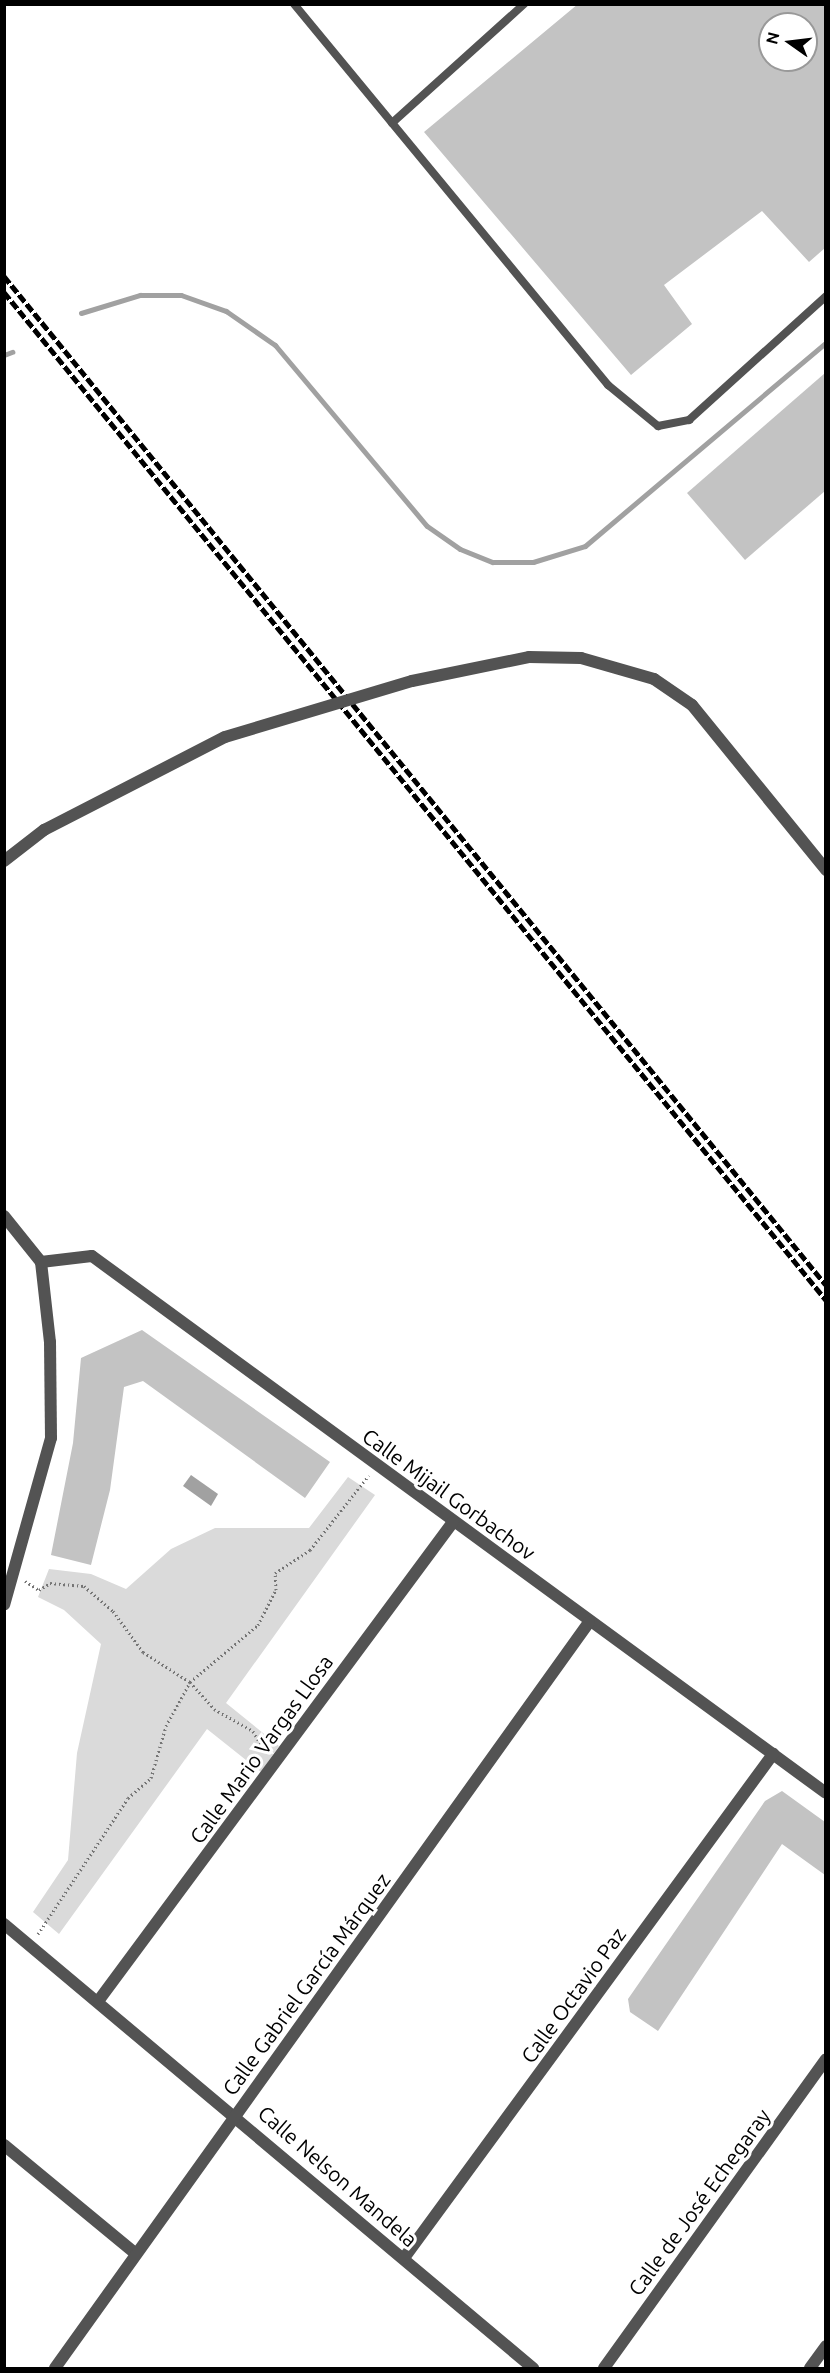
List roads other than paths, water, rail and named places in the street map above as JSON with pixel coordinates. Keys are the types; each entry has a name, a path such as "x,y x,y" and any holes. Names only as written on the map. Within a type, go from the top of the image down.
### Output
{"street":[{"path":"4,861 44,830 225,737 412,681 529,657 580,658 654,679 692,705 825,870"},
{"path":"4,1216 41,1262 50,1342 51,1438 16,1575 4,1605"},
{"name":"Calle Mijail Gorbachov","path":"41,1262 92,1256 825,1793"},
{"name":"Calle Mario Vargas Llosa","path":"99,2000 453,1522"},
{"name":"Calle Gabriel García Márquez","path":"55,2368 589,1622"},
{"name":"Calle Octavio Paz","path":"404,2258 773,1754"},
{"name":"Calle Nelson Mandela","path":"4,1924 99,2000 533,2368"},
{"name":"Calle de José Echegaray","path":"604,2368 825,2059"},
{"path":"4,2145 136,2254"},
{"path":"810,2368 825,2346"}],"lane":[{"path":"294,4 608,385 658,426 689,420 825,296"},
{"path":"392,123 524,4"}],"waterway":[{"path":"81,313 140,295 181,295 226,311 275,345 427,526 460,549 493,562 533,562 585,546 826,342"},
{"path":"4,355 12,352"}],"railway":[{"path":"4,276 826,1285"},
{"path":"4,292 826,1300"}]}
